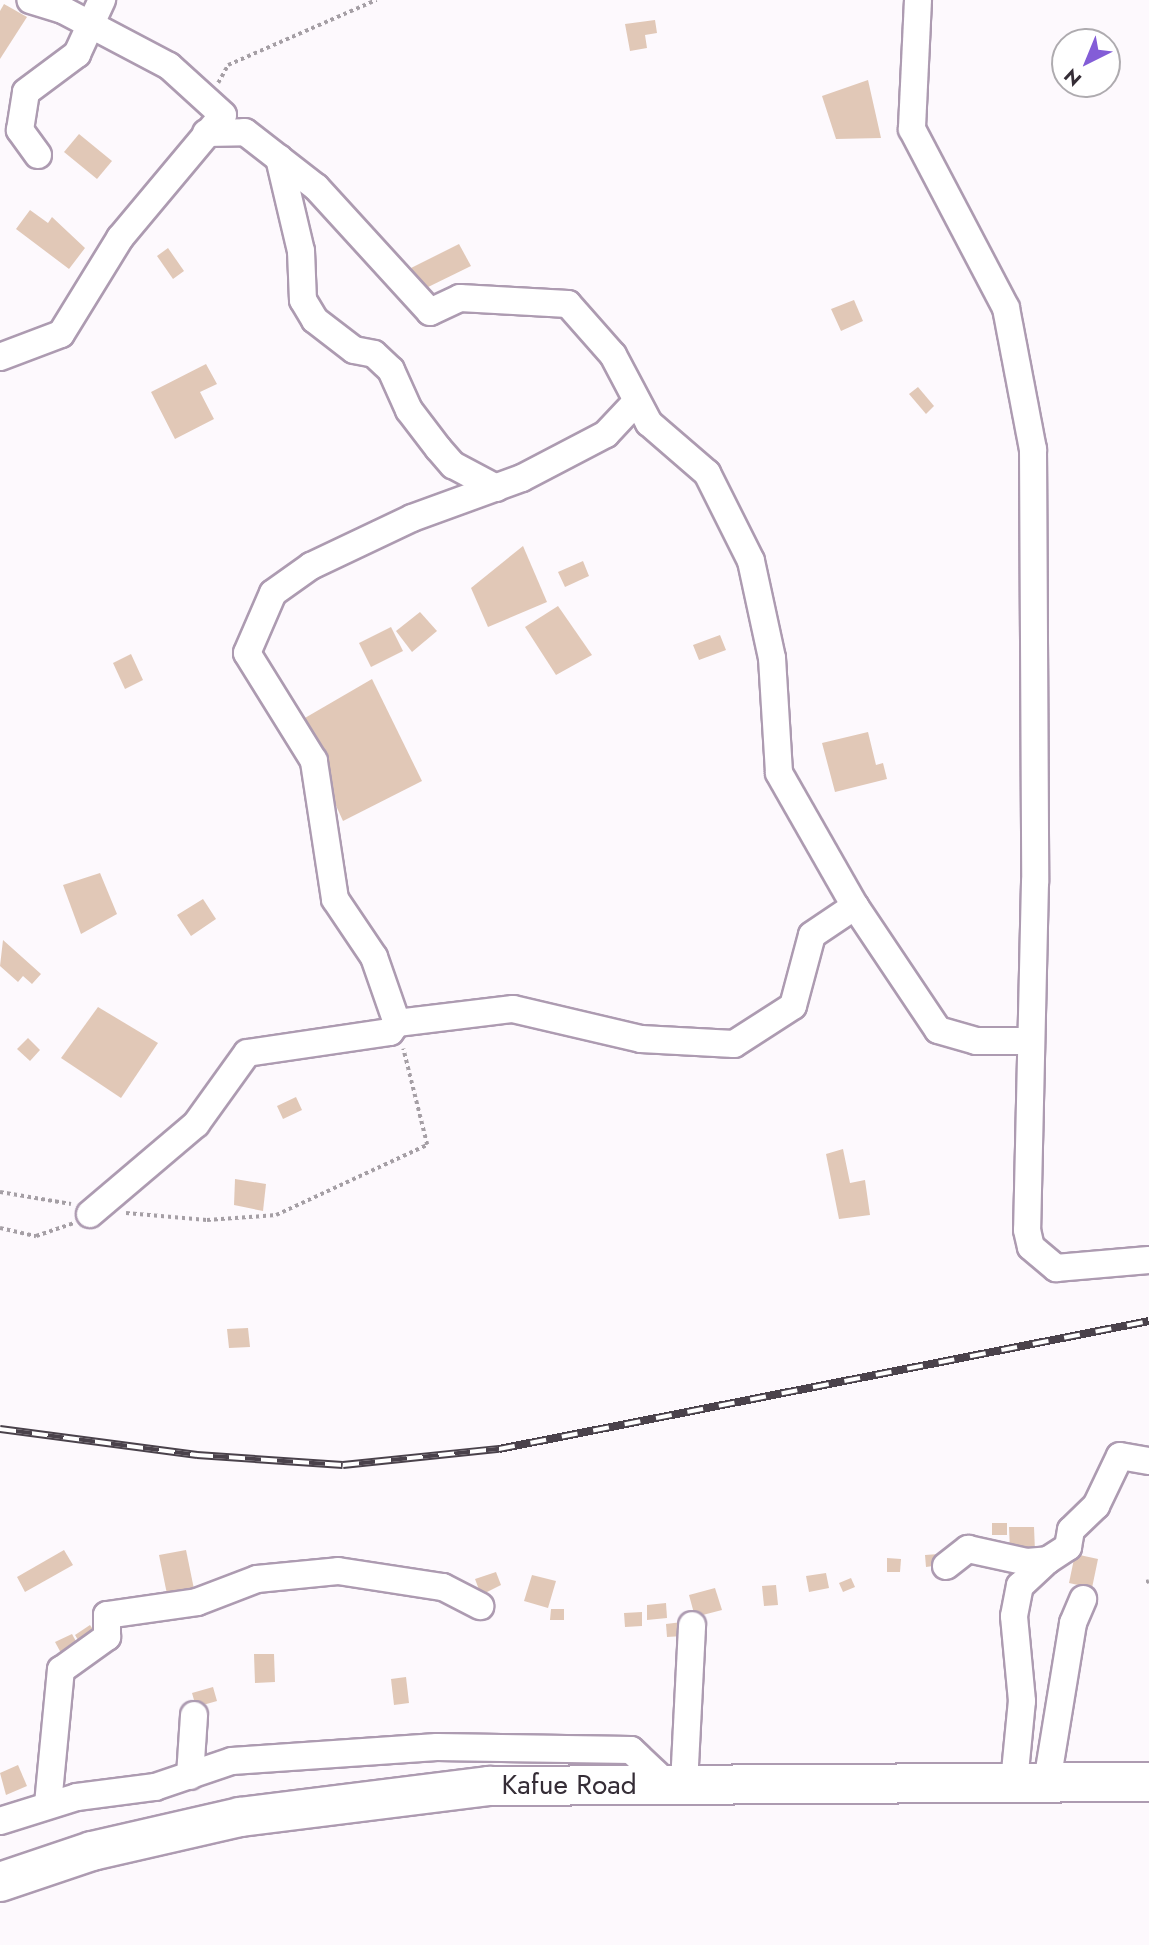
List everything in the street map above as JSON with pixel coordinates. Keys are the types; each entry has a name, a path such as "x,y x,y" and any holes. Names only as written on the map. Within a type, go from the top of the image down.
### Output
{"highway":[{"name":"Kafue Road","path":"0,1882 92,1851 240,1817 361,1799 489,1786 1149,1782"}],"street":[{"path":"0,358 61,334 120,238 223,115 169,66 89,25 30,0"},
{"path":"38,155 20,130 26,92 77,54 103,0"},
{"path":"918,0 912,129 1006,308 1032,449 1029,1041 1031,1247 1056,1268 1071,1270 1149,1260"},
{"path":"206,133 245,131 316,187 430,312 460,298 568,304 613,355 649,424 707,474 751,561 772,658 779,773 855,906 937,1030 976,1041 1029,1041"},
{"path":"279,158 301,251 303,300 315,320 354,350 374,354 391,370 409,410 453,465 496,488"},
{"path":"397,1023 374,957 335,899 314,761 247,653 272,593 311,566 412,518 496,488 606,434 637,401"},
{"path":"88,1210 197,1124 247,1053 390,1032 397,1023 513,1009 641,1039 734,1044 793,1006 812,935 855,906"},
{"path":"1030,1782 1014,1616 1020,1586 1048,1560 1068,1547 1071,1530 1096,1506 1120,1456 1149,1461"},
{"path":"946,1566 968,1549 1027,1562 1048,1560"},
{"path":"48,1804 61,1670 107,1637 107,1615 197,1602 257,1579 338,1571 443,1587 480,1606"},
{"path":"1030,1782 1073,1623 1083,1599"},
{"path":"676,1785 692,1625"},
{"path":"190,1776 194,1715"},
{"path":"2,1815 190,1776 232,1761 283,1755 603,1747 631,1751 676,1785"}],"path":[{"path":"209,100 228,65 376,0"},
{"path":"123,1213 207,1220 276,1215 427,1145 397,1023"},
{"path":"0,1192 88,1210"},
{"path":"0,1228 36,1236 88,1210"}],"building":[{"path":"4,4 27,17 0,59 0,11"},
{"path":"655,20 657,33 645,35 647,48 630,51 625,24"},
{"path":"868,80 881,138 836,139 822,96"},
{"path":"79,134 112,161 97,179 64,152"},
{"path":"30,210 48,223 52,217 85,248 69,269 16,229"},
{"path":"459,244 471,266 422,290 411,268"},
{"path":"168,248 184,271 173,279 157,256"},
{"path":"854,300 863,321 841,331 831,309"},
{"path":"206,364 217,384 200,392 214,419 175,439 151,392"},
{"path":"918,387 934,406 926,414 909,394"},
{"path":"523,546 547,602 488,627 471,588"},
{"path":"583,561 589,576 565,587 558,572"},
{"path":"558,606 592,655 556,675 525,627"},
{"path":"420,612 437,631 412,652 396,631"},
{"path":"391,627 403,651 371,667 359,643"},
{"path":"720,635 726,650 699,660 693,645"},
{"path":"131,654 143,680 125,689 113,663"},
{"path":"372,679 422,781 343,821 298,722"},
{"path":"868,732 876,765 883,763 887,779 835,792 822,743"},
{"path":"100,873 117,914 81,934 63,885"},
{"path":"203,899 216,919 191,936 177,915"},
{"path":"3,940 41,974 32,984 23,976 18,982 0,966"},
{"path":"98,1007 158,1043 121,1098 61,1058"},
{"path":"28,1038 40,1050 30,1061 17,1049"},
{"path":"296,1097 302,1110 283,1119 277,1106"},
{"path":"843,1149 850,1183 865,1180 870,1215 839,1219 826,1154"},
{"path":"235,1179 266,1184 263,1211 234,1205"},
{"path":"248,1328 250,1347 229,1348 227,1329"},
{"path":"992,1523 1007,1523 1007,1535 992,1535"},
{"path":"1009,1527 1034,1527 1035,1551 1010,1551"},
{"path":"64,1550 73,1565 25,1592 17,1577"},
{"path":"186,1550 195,1594 168,1599 159,1555"},
{"path":"939,1554 940,1565 926,1567 925,1555"},
{"path":"1075,1554 1098,1559 1092,1588 1069,1583"},
{"path":"887,1558 901,1559 900,1572 887,1572"},
{"path":"496,1572 501,1585 481,1595 475,1579"},
{"path":"826,1573 829,1588 809,1592 806,1576"},
{"path":"532,1575 556,1581 548,1608 524,1601"},
{"path":"851,1578 855,1587 843,1592 839,1583"},
{"path":"776,1585 778,1605 764,1606 762,1586"},
{"path":"715,1588 722,1610 695,1617 689,1595"},
{"path":"666,1603 667,1618 647,1620 647,1605"},
{"path":"551,1609 564,1609 564,1620 550,1620"},
{"path":"642,1612 642,1626 625,1627 624,1613"},
{"path":"682,1622 683,1636 667,1637 666,1624"},
{"path":"90,1625 97,1635 81,1645 75,1635"},
{"path":"72,1634 78,1645 61,1653 55,1642"},
{"path":"254,1654 274,1654 275,1682 255,1683"},
{"path":"406,1677 409,1703 394,1705 391,1679"},
{"path":"213,1687 217,1701 196,1707 192,1693"},
{"path":"18,1765 27,1786 6,1795 0,1773"}],"railway":[{"path":"0,1429 197,1455 343,1465 499,1449 1149,1321"}]}
